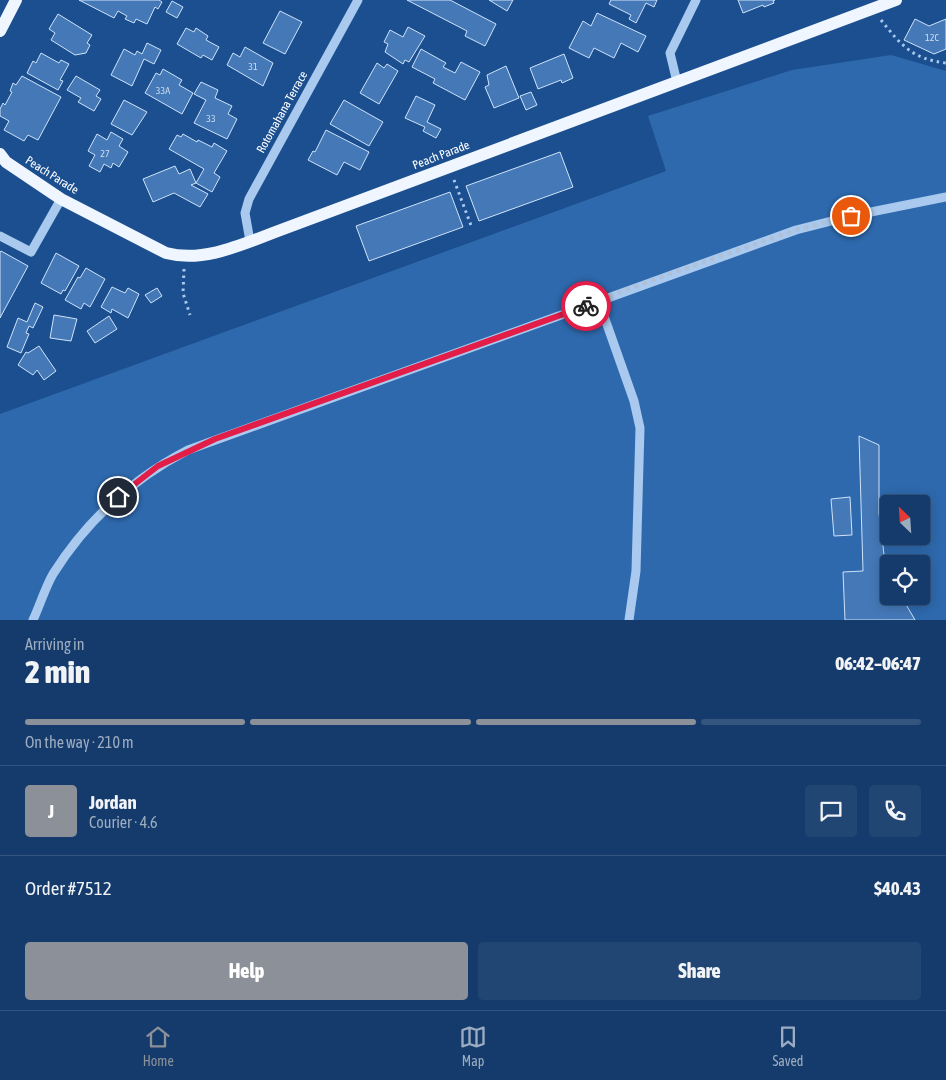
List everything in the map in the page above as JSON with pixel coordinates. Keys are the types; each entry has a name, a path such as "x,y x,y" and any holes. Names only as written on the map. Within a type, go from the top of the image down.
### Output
{"main road":[{"path":"0,31 16,0"},
{"name":"Peach Parade","path":"2,159 62,199 166,253 184,257 220,251 896,0"}],"street":[{"name":"Rotomahana Terrace","path":"250,241 245,213 250,199 358,0"},
{"path":"677,82 670,60 670,53 696,0"},
{"path":"33,620 52,575 81,535 130,486 158,466 215,439 599,302 652,280 796,230 851,216 946,197"},
{"path":"0,236 31,252 62,199"},
{"path":"599,302 634,401 640,428 636,571 629,620"}],"path":[{"path":"880,19 901,45 912,54 932,61 946,63"},
{"path":"449,167 472,228"},
{"path":"184,257 183,293 190,315"}],"shaded area":[{"path":"891,55 946,71 946,620 0,620 0,414 666,171 648,116 792,70"}],"building":[{"path":"79,0 159,0 162,2 158,9 155,7 147,24 136,19 134,23 125,19 127,16 118,11 114,18"},
{"path":"407,0 450,0 496,24 485,46 465,36 467,31"},
{"path":"489,0 513,0 507,11"},
{"path":"611,0 657,0 654,7 646,3 636,23 629,19 631,15 609,4"},
{"path":"738,0 775,0 773,1 774,3 743,13"},
{"path":"172,1 183,7 177,18 166,12"},
{"path":"280,11 302,22 285,54 263,43"},
{"path":"597,13 646,36 638,52 621,43 614,58 594,48 589,58 569,48 583,21 591,26"},
{"path":"58,14 92,35 87,43 90,45 86,53 75,55 51,40 55,33 49,29"},
{"path":"915,19 929,26 946,19 946,49 934,54 904,40"},
{"path":"408,27 425,36 409,62 405,60 403,64 385,52 388,44 384,42 390,30 403,37"},
{"path":"186,28 194,32 196,28 208,36 206,40 219,47 212,60 203,55 201,58 177,44"},
{"path":"147,43 161,50 154,64 144,59 132,86 111,75 124,49 135,55 137,51 142,54"},
{"path":"245,47 273,63 263,86 227,65 233,53 240,57"},
{"path":"421,49 446,63 443,67 455,73 461,62 480,72 465,100 433,83 435,79 412,67"},
{"path":"41,53 59,63 61,60 69,64 60,80 63,81 58,90 27,73 33,61 36,63"},
{"path":"564,54 573,78 562,83 561,80 538,89 530,68"},
{"path":"377,63 384,68 387,64 398,71 379,104 360,93"},
{"path":"506,66 519,98 494,108 485,87 489,85 487,75"},
{"path":"163,69 182,80 179,85 193,93 182,114 145,93 156,73 160,75"},
{"path":"22,76 61,97 38,140 28,135 24,141 4,130 9,121 0,116 0,109 3,103 5,105 12,92 10,91 13,83 16,85"},
{"path":"76,76 100,90 96,96 101,99 94,111 78,102 81,98 67,90"},
{"path":"201,82 218,90 215,98 232,106 228,114 237,119 227,139 194,123 206,100 194,94"},
{"path":"531,92 537,105 526,110 520,96"},
{"path":"416,96 435,105 427,122 441,129 436,138 423,131 425,127 405,118"},
{"path":"124,100 147,112 132,135 111,124"},
{"path":"344,100 383,122 369,146 330,124"},
{"path":"326,130 369,152 360,170 344,162 337,175 308,160 313,151 315,152"},
{"path":"111,132 123,139 119,146 128,152 119,167 113,163 111,168 104,164 100,172 89,166 95,155 88,151 97,134 107,140"},
{"path":"183,134 197,142 198,140 212,147 214,143 227,151 214,173 220,177 212,192 196,183 204,169 169,149 177,135 181,137"},
{"path":"560,152 573,187 479,221 466,186"},
{"path":"175,166 179,174 190,169 196,183 191,185 208,194 200,207 174,193 153,202 143,179"},
{"path":"450,192 463,227 369,261 356,226"},
{"path":"0,252 28,266 0,318"},
{"path":"56,253 79,266 65,291 63,290 61,294 41,283"},
{"path":"86,268 105,279 90,307 84,303 81,309 65,300 78,277 80,278"},
{"path":"112,287 125,293 128,288 139,294 128,318 112,309 111,313 101,307"},
{"path":"157,288 162,296 151,303 145,295"},
{"path":"35,303 43,307 33,328 29,326 26,333 29,334 21,353 7,347 18,318 27,322"},
{"path":"54,315 77,319 71,341 50,338"},
{"path":"109,316 117,329 95,343 87,331"},
{"path":"39,346 56,371 44,380 37,370 33,375 18,365 26,352 28,353"},
{"path":"859,436 879,445 880,545 883,545 884,555 880,555 880,605 906,605 915,620 845,620 843,572 863,571"},
{"path":"850,497 852,535 834,536 831,499"}],"way so far":[{"path":"586,306 652,280 796,230 851,216"}],"route":[{"path":"118,497 158,466 188,450 586,306"}]}
